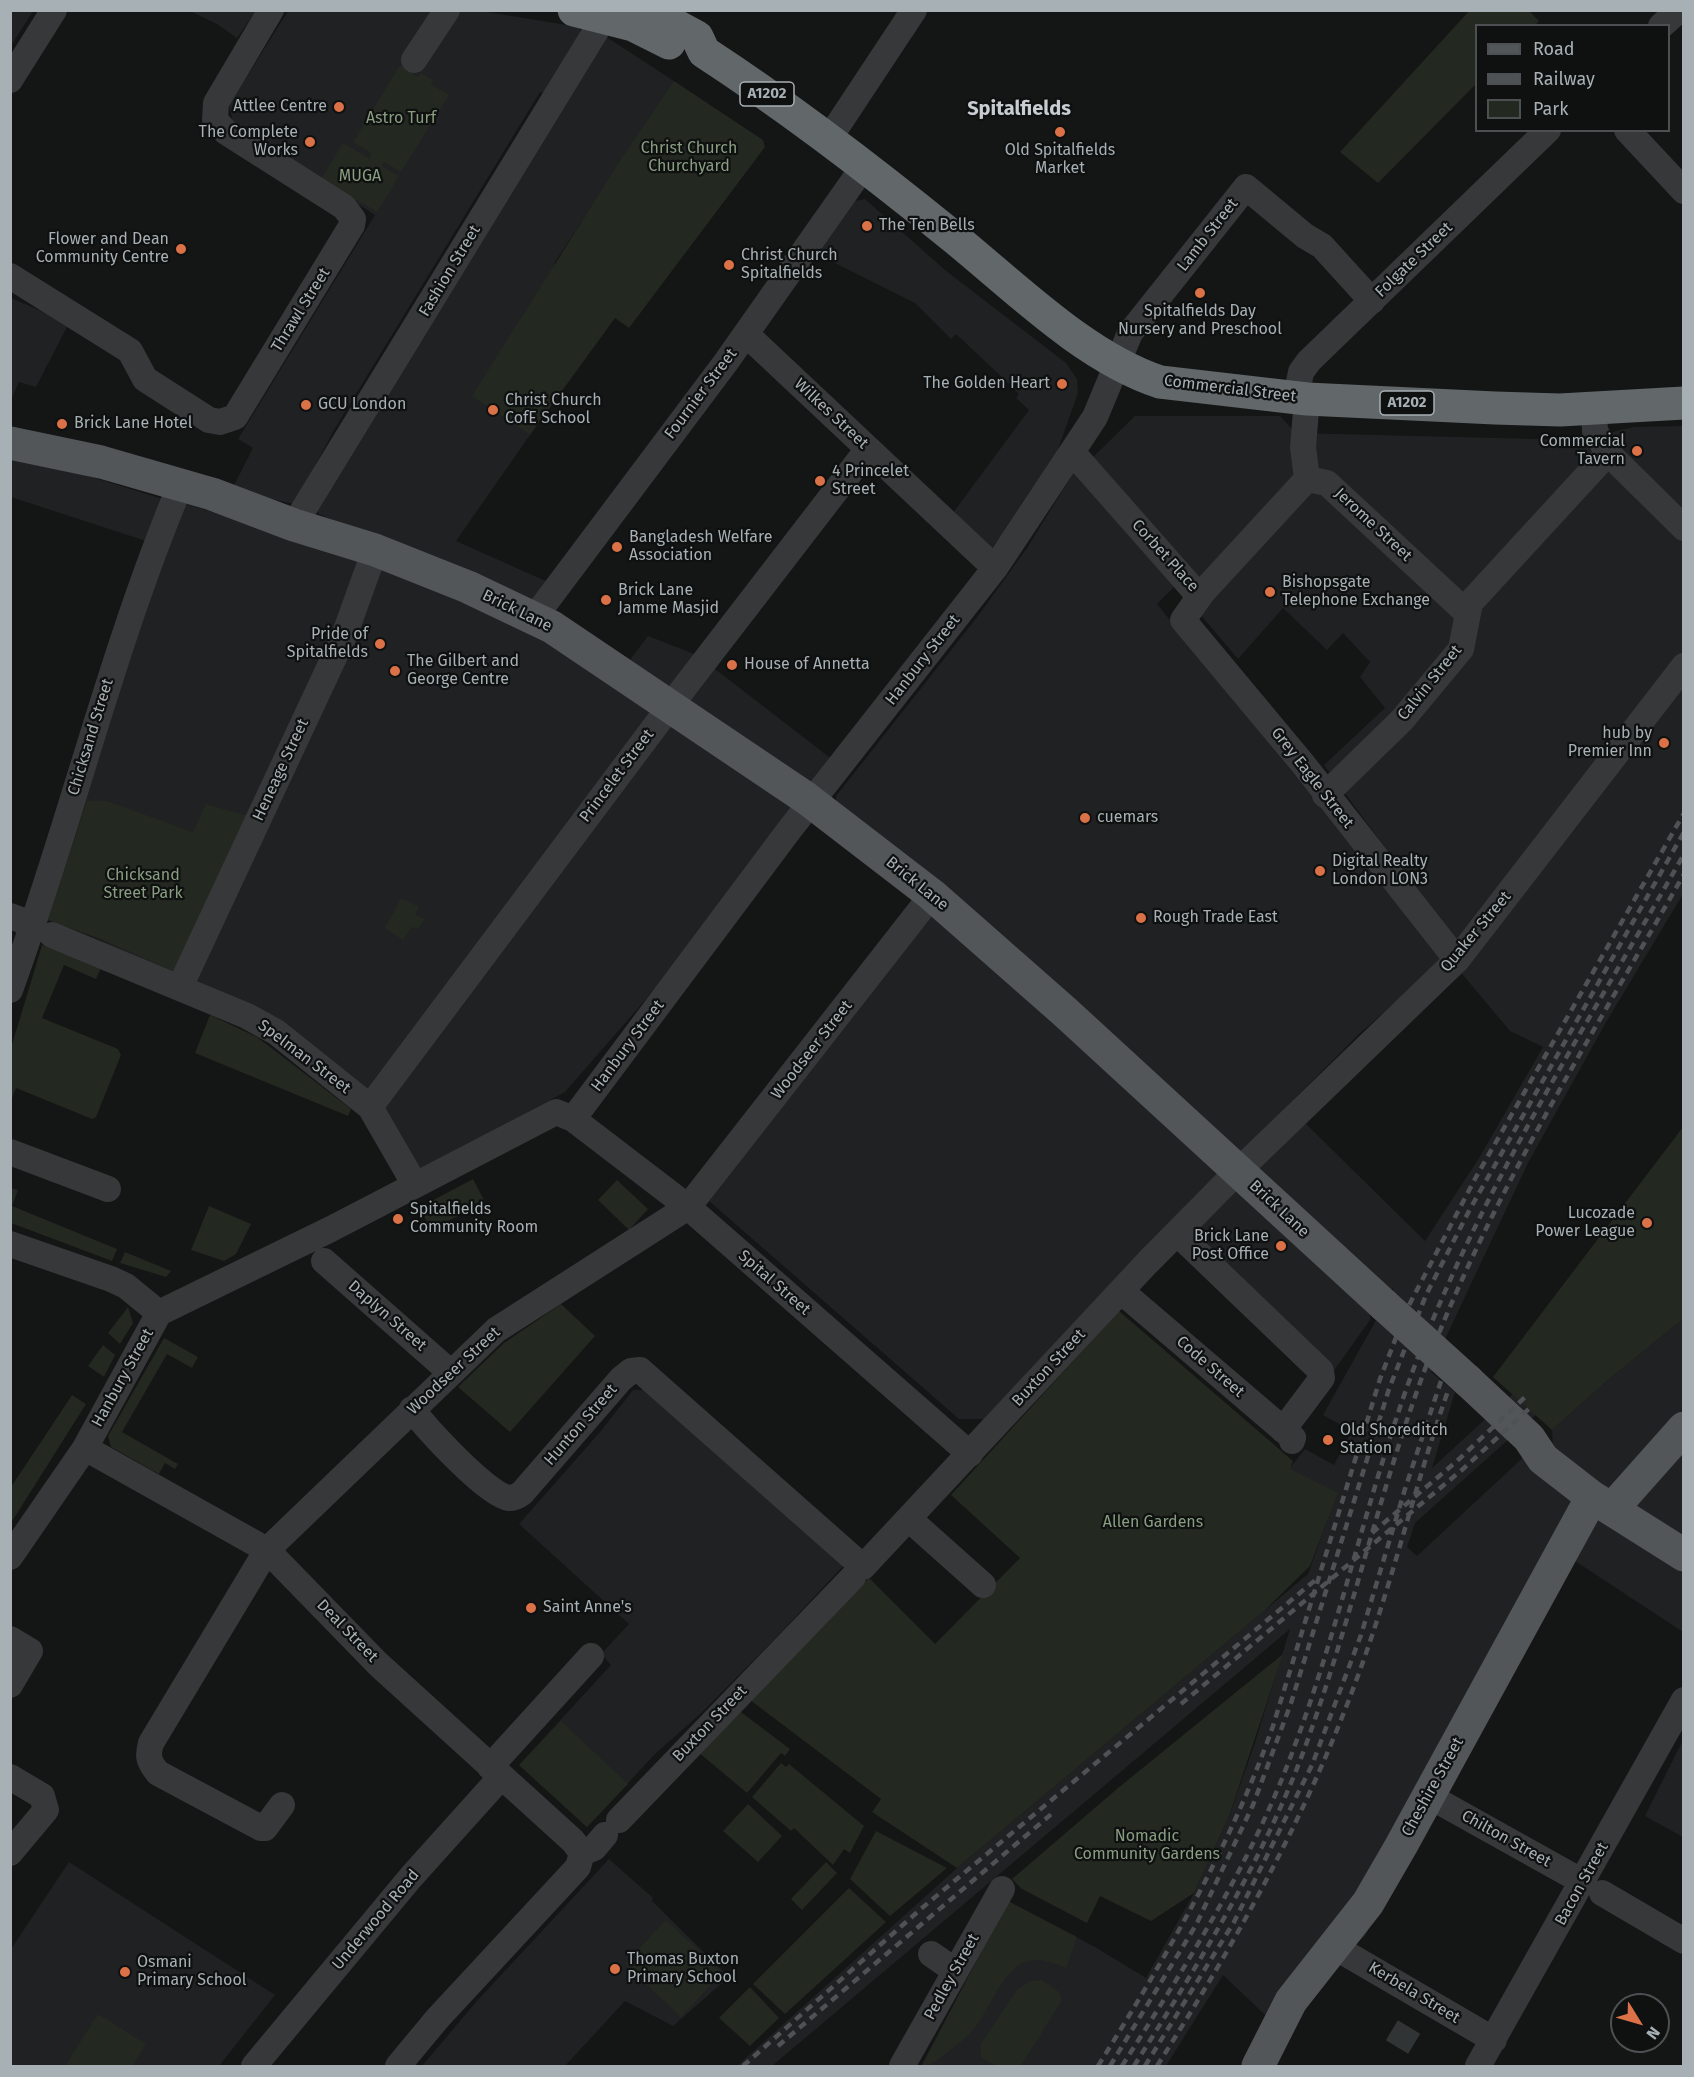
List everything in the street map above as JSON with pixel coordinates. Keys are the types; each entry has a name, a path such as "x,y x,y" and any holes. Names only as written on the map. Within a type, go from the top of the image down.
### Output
{"highway":[{"name":"Commercial Street","path":"648,10 697,37 704,52 795,113 1078,338 1116,364 1160,382 1301,398 1495,408 1594,409 1683,403"},
{"name":"Commercial Street","path":"590,14 642,28 688,54 704,52"}],"main road":[{"name":"Brick Lane","path":"10,443 100,462 212,494 294,525 375,550 468,587 534,618 671,706 812,801 932,895 1468,1381 1529,1438 1543,1459 1602,1503 1683,1555"},
{"name":"Cheshire Street","path":"1258,2067 1291,2001 1368,1903 1602,1503 1683,1428"}],"street":[{"path":"10,80 54,10"},
{"name":"Thrawl Street","path":"10,276 130,351 145,379 209,420 220,422 235,417 352,225 349,212 344,207 226,132 215,120 216,103 271,10"},
{"path":"414,60 447,10"},
{"path":"828,140 914,10"},
{"name":"Fashion Street","path":"294,525 590,14"},
{"name":"Folgate Street","path":"1301,398 1301,372 1309,361 1546,132"},
{"path":"1629,132 1683,191"},
{"name":"Fournier Street","path":"534,618 746,334 864,166"},
{"name":"Lamb Street","path":"1116,364 1130,333 1246,187 1305,236 1322,246 1372,301"},
{"name":"Wilkes Street","path":"746,334 995,568"},
{"name":"Hanbury Street","path":"10,1557 85,1448 159,1313 556,1112 573,1119 812,801 995,568 1073,453 1105,398 1116,364"},
{"path":"1301,398 1307,479"},
{"path":"1594,409 1595,431 1608,453 1683,528"},
{"name":"Princelet Street","path":"370,1107 671,706 868,449"},
{"name":"Corbet Place","path":"1073,453 1199,596 1307,479"},
{"path":"1466,612 1470,603 1608,453"},
{"name":"Jerome Street","path":"1307,479 1327,483 1466,612"},
{"name":"Chicksand Street","path":"10,990 128,619 180,486"},
{"name":"Heneage Street","path":"180,987 344,636 375,550"},
{"name":"Grey Eagle Street","path":"1199,596 1183,620 1303,764 1325,795 1457,960"},
{"name":"Calvin Street","path":"1325,795 1402,720 1461,649 1467,629 1466,612"},
{"name":"Quaker Street","path":"1239,1171 1457,960 1683,666"},
{"name":"Woodseer Street","path":"282,1805 265,1828 261,1828 158,1773 150,1764 148,1755 151,1743 267,1550 496,1330 688,1207 932,895"},
{"name":"Spelman Street","path":"32,925 247,1016 276,1032 370,1107 415,1185"},
{"name":"Spital Street","path":"573,1119 688,1207 970,1454"},
{"path":"10,1152 108,1189"},
{"name":"Buxton Street","path":"398,2067 437,2019 578,1867 582,1853 594,1848 909,1519 1120,1291 1239,1171"},
{"name":"Code Street","path":"1120,1291 1286,1438 1322,1378 1321,1371 1177,1233"},
{"path":"10,1244 111,1279 126,1286 159,1313"},
{"name":"Daplyn Street","path":"324,1261 450,1372"},
{"name":"Hunton Street","path":"412,1409 432,1435 478,1476 506,1498 514,1497 522,1493 621,1379 631,1371 640,1370 858,1572"},
{"name":"Deal Street","path":"85,1448 267,1550 378,1664 573,1840 582,1853"},
{"path":"909,1519 983,1586"},
{"path":"10,1639 30,1652 10,1685"},
{"name":"Underwood Road","path":"254,2067 591,1656"},
{"name":"Bacon Street","path":"1478,2067 1593,1888 1683,1700"},
{"path":"10,1777 42,1796 46,1810 10,1853"},
{"name":"Chilton Street","path":"1429,1796 1683,1941"},
{"name":"Pedley Street","path":"902,2067 954,1970 1002,1889"},
{"name":"Kerbela Street","path":"1333,1946 1494,2040"},
{"path":"931,1954 954,1970"}],"shaded area":[{"path":"10,11 33,11 11,46"},
{"path":"190,11 256,11 237,38 217,24"},
{"path":"288,11 481,11 579,27 581,32 546,94 540,92 334,430 295,504 231,491 253,448 238,439 375,215 233,123 229,105"},
{"path":"605,36 674,81 555,262 515,424 530,435 456,541 548,582 528,609 319,514 316,508"},
{"path":"865,199 945,270 1066,363 1077,379 1078,393 1052,466 984,559 944,525 1029,410 1016,398 1019,394 956,334 951,339 915,303 813,252 855,201"},
{"path":"11,298 50,315 67,327 36,387 19,382 11,400"},
{"path":"1135,416 1280,416 1296,433 1577,440 1634,427 1683,426 1683,894 1605,1024 1528,1163 1447,1335 1431,1372 1455,1392 1432,1468 1517,1390 1538,1413 1415,1523 1407,1547 1417,1556 1528,1453 1683,1569 1683,1632 1572,1559 1365,1936 1318,1978 1283,2032 1223,1975 1166,2066 921,2066 1008,1901 1095,1947 1146,1978 1194,1893 1229,1816 1255,1743 1290,1629 772,2066 737,2066 957,1868 1308,1574 1337,1494 1289,1469 1305,1449 1334,1465 1352,1431 1323,1415 1394,1288 1386,1292 1255,1167 1302,1120 1425,1241 1479,1158 1543,1047 1510,1031 1458,969 1461,950 1324,765 1385,708 1360,677 1370,662 1343,633 1327,650 1283,608 1238,659 1189,601 1089,461"},
{"path":"11,452 166,500 149,542 11,497"},
{"path":"1074,472 1174,587 1157,604 1444,960 1359,1034 1236,1157 1166,1094 1013,944 983,925 836,807 836,796 978,616 1027,548"},
{"path":"183,503 344,552 510,618 801,802 647,998 565,1092 415,1173 379,1105 260,1014 98,939 48,920 112,692"},
{"path":"648,636 697,655 833,760 811,789 626,665"},
{"path":"933,908 1221,1171 984,1419 959,1419 709,1201"},
{"path":"1236,1181 1371,1308 1370,1320 1328,1379 1180,1238"},
{"path":"1683,1319 1683,1408 1609,1499 1553,1446 1552,1430 1608,1380"},
{"path":"633,1390 645,1390 846,1563 699,1715 655,1754 587,1827 519,1765 611,1665 601,1654 629,1624 519,1524 600,1432"},
{"path":"1683,1447 1683,1545 1630,1510"},
{"path":"1683,1740 1683,1837 1645,1816"},
{"name":"Thomas Buxton Primary School","path":"609,1859 653,1898 652,1901 729,1977 673,2026 625,2001 565,2066 422,2066 476,2002"},
{"name":"Osmani Primary School","path":"69,1862 275,1995 219,2066 11,2066 11,1949"}],"green space":[{"path":"1470,10 1529,11 1539,21 1536,24 1475,24 1475,85 1378,183 1340,152"},
{"name":"Astro Turf","path":"400,65 418,77 421,73 433,80 431,84 449,95 401,172 384,162 382,166 399,176 377,212 321,179 343,143 369,158 371,153 353,142"},
{"name":"Christ Church Churchyard","path":"674,81 763,140 765,147 629,328 615,318 530,435 472,396 621,159"},
{"name":"Chicksand Street Park","path":"87,801 107,801 193,832 206,804 252,817 180,974 99,938 48,920"},
{"path":"401,898 419,907 415,915 425,919 418,929 412,927 403,940 385,928"},
{"path":"42,945 101,968 96,979 64,965 42,1018 118,1049 121,1055 96,1117 92,1119 16,1088 11,1101 11,1048"},
{"path":"210,1015 257,1037 351,1109 348,1116 195,1053"},
{"name":"Lucozade Power League","path":"1683,1127 1683,1319 1608,1380 1552,1430 1493,1377"},
{"path":"473,1179 485,1202 431,1230 420,1207"},
{"path":"617,1180 648,1209 629,1230 598,1200"},
{"path":"10,1188 18,1190 12,1206 117,1249 112,1261 11,1223"},
{"path":"209,1206 251,1224 236,1254 224,1261 191,1250"},
{"path":"125,1252 171,1271 166,1277 120,1263"},
{"path":"561,1304 595,1336 510,1432 458,1387 504,1343"},
{"path":"128,1307 133,1323 120,1344 108,1333"},
{"name":"Allen Gardens","path":"1119,1311 1293,1461 1290,1469 1338,1493 1310,1566 1264,1611 957,1868 872,1812 881,1799 750,1700 869,1578 935,1644 1020,1558 951,1495"},
{"path":"164,1338 198,1357 192,1368 167,1354 122,1432 178,1464 175,1469 165,1463 159,1474 111,1447 108,1436"},
{"path":"103,1345 115,1355 104,1377 88,1366"},
{"path":"72,1395 86,1404 11,1523 11,1487"},
{"name":"Nomadic Community Gardens","path":"1283,1654 1229,1816 1194,1893 1151,1921 1100,1896 1087,1923 1022,1889 1012,1879 1118,1788"},
{"path":"737,1709 790,1749 785,1756 781,1753 747,1793 698,1752"},
{"path":"561,1721 628,1784 587,1827 519,1765"},
{"path":"781,1763 786,1767 789,1764 864,1826 850,1853 844,1849 833,1865 794,1828 791,1831 752,1797"},
{"path":"748,1804 782,1836 758,1862 723,1831"},
{"path":"876,1831 947,1868 890,1916 850,1879"},
{"path":"826,1862 837,1873 802,1910 791,1899"},
{"path":"849,1888 886,1922 785,2014 753,1984"},
{"path":"1008,1901 1077,1937 1066,1968 1047,1961 1032,1961 1019,1965 1009,1973 969,2034 934,2062 922,2066"},
{"path":"666,1920 722,1973 681,2017 625,1964"},
{"path":"1042,1980 1059,1992 1062,2000 1021,2066 997,2066 981,2057 980,2045 1016,1991 1030,1981"},
{"path":"750,1987 779,2018 750,2046 719,2018"},
{"path":"98,2014 146,2044 132,2066 65,2066"}],"tunnel":[{"path":"1397,2047 1409,2027"}],"railway":[{"path":"1098,2066 1195,1901 1256,1771 1273,1726 1380,1379 1407,1309 1476,1177 1684,813"},
{"path":"1110,2066 1196,1925 1253,1805 1291,1703 1389,1389 1426,1295 1470,1209 1684,832"},
{"path":"1122,2066 1212,1920 1271,1805 1307,1712 1325,1657 1390,1437 1429,1329 1456,1267 1516,1147 1684,854"},
{"path":"1134,2066 1230,1907 1252,1867 1291,1783 1325,1691 1415,1396 1459,1286 1550,1106 1684,874"},
{"path":"1145,2066 1234,1922 1312,1765 1361,1635 1405,1489 1441,1381"},
{"path":"1157,2066 1214,1973 1267,1879 1336,1732 1369,1645 1449,1388"},
{"path":"1372,1533 1457,1461 1525,1397"},
{"path":"1181,1704 1463,1469 1532,1406"},
{"path":"743,2066 922,1908 1319,1577"},
{"path":"778,2046 1055,1811"}],"place":[{"name":"Attlee Centre","path":"339,107"},
{"name":"Old Spitalfields Market","path":"1060,132"},
{"name":"The Complete Works","path":"310,142"},
{"name":"The Ten Bells","path":"867,226"},
{"name":"Flower and Dean Community Centre","path":"181,249"},
{"name":"Christ Church Spitalfields","path":"729,265"},
{"name":"Spitalfields Day Nursery and Preschool","path":"1200,293"},
{"name":"The Golden Heart","path":"1062,384"},
{"name":"GCU London","path":"306,405"},
{"name":"Christ Church CofE School","path":"493,410"},
{"name":"Brick Lane Hotel","path":"62,424"},
{"name":"Commercial Tavern","path":"1637,451"},
{"name":"4 Princelet Street","path":"820,481"},
{"name":"Bangladesh Welfare Association","path":"617,547"},
{"name":"Bishopsgate Telephone Exchange","path":"1270,592"},
{"name":"Brick Lane Jamme Masjid","path":"606,600"},
{"name":"Pride of Spitalfields","path":"380,644"},
{"name":"House of Annetta","path":"732,665"},
{"name":"The Gilbert and George Centre","path":"395,671"},
{"name":"hub by Premier Inn","path":"1664,743"},
{"name":"cuemars","path":"1085,818"},
{"name":"Digital Realty London LON3","path":"1320,871"},
{"name":"Rough Trade East","path":"1141,918"},
{"name":"Spitalfields Community Room","path":"398,1219"},
{"name":"Lucozade Power League","path":"1647,1223"},
{"name":"Brick Lane Post Office","path":"1281,1246"},
{"name":"Old Shoreditch Station","path":"1328,1440"},
{"name":"Saint Anne's","path":"531,1608"},
{"name":"Thomas Buxton Primary School","path":"615,1969"},
{"name":"Osmani Primary School","path":"125,1972"}],"district":[{"name":"Spitalfields","path":"1019,109"}],"park label":[{"name":"MUGA","path":"360,177"}]}
